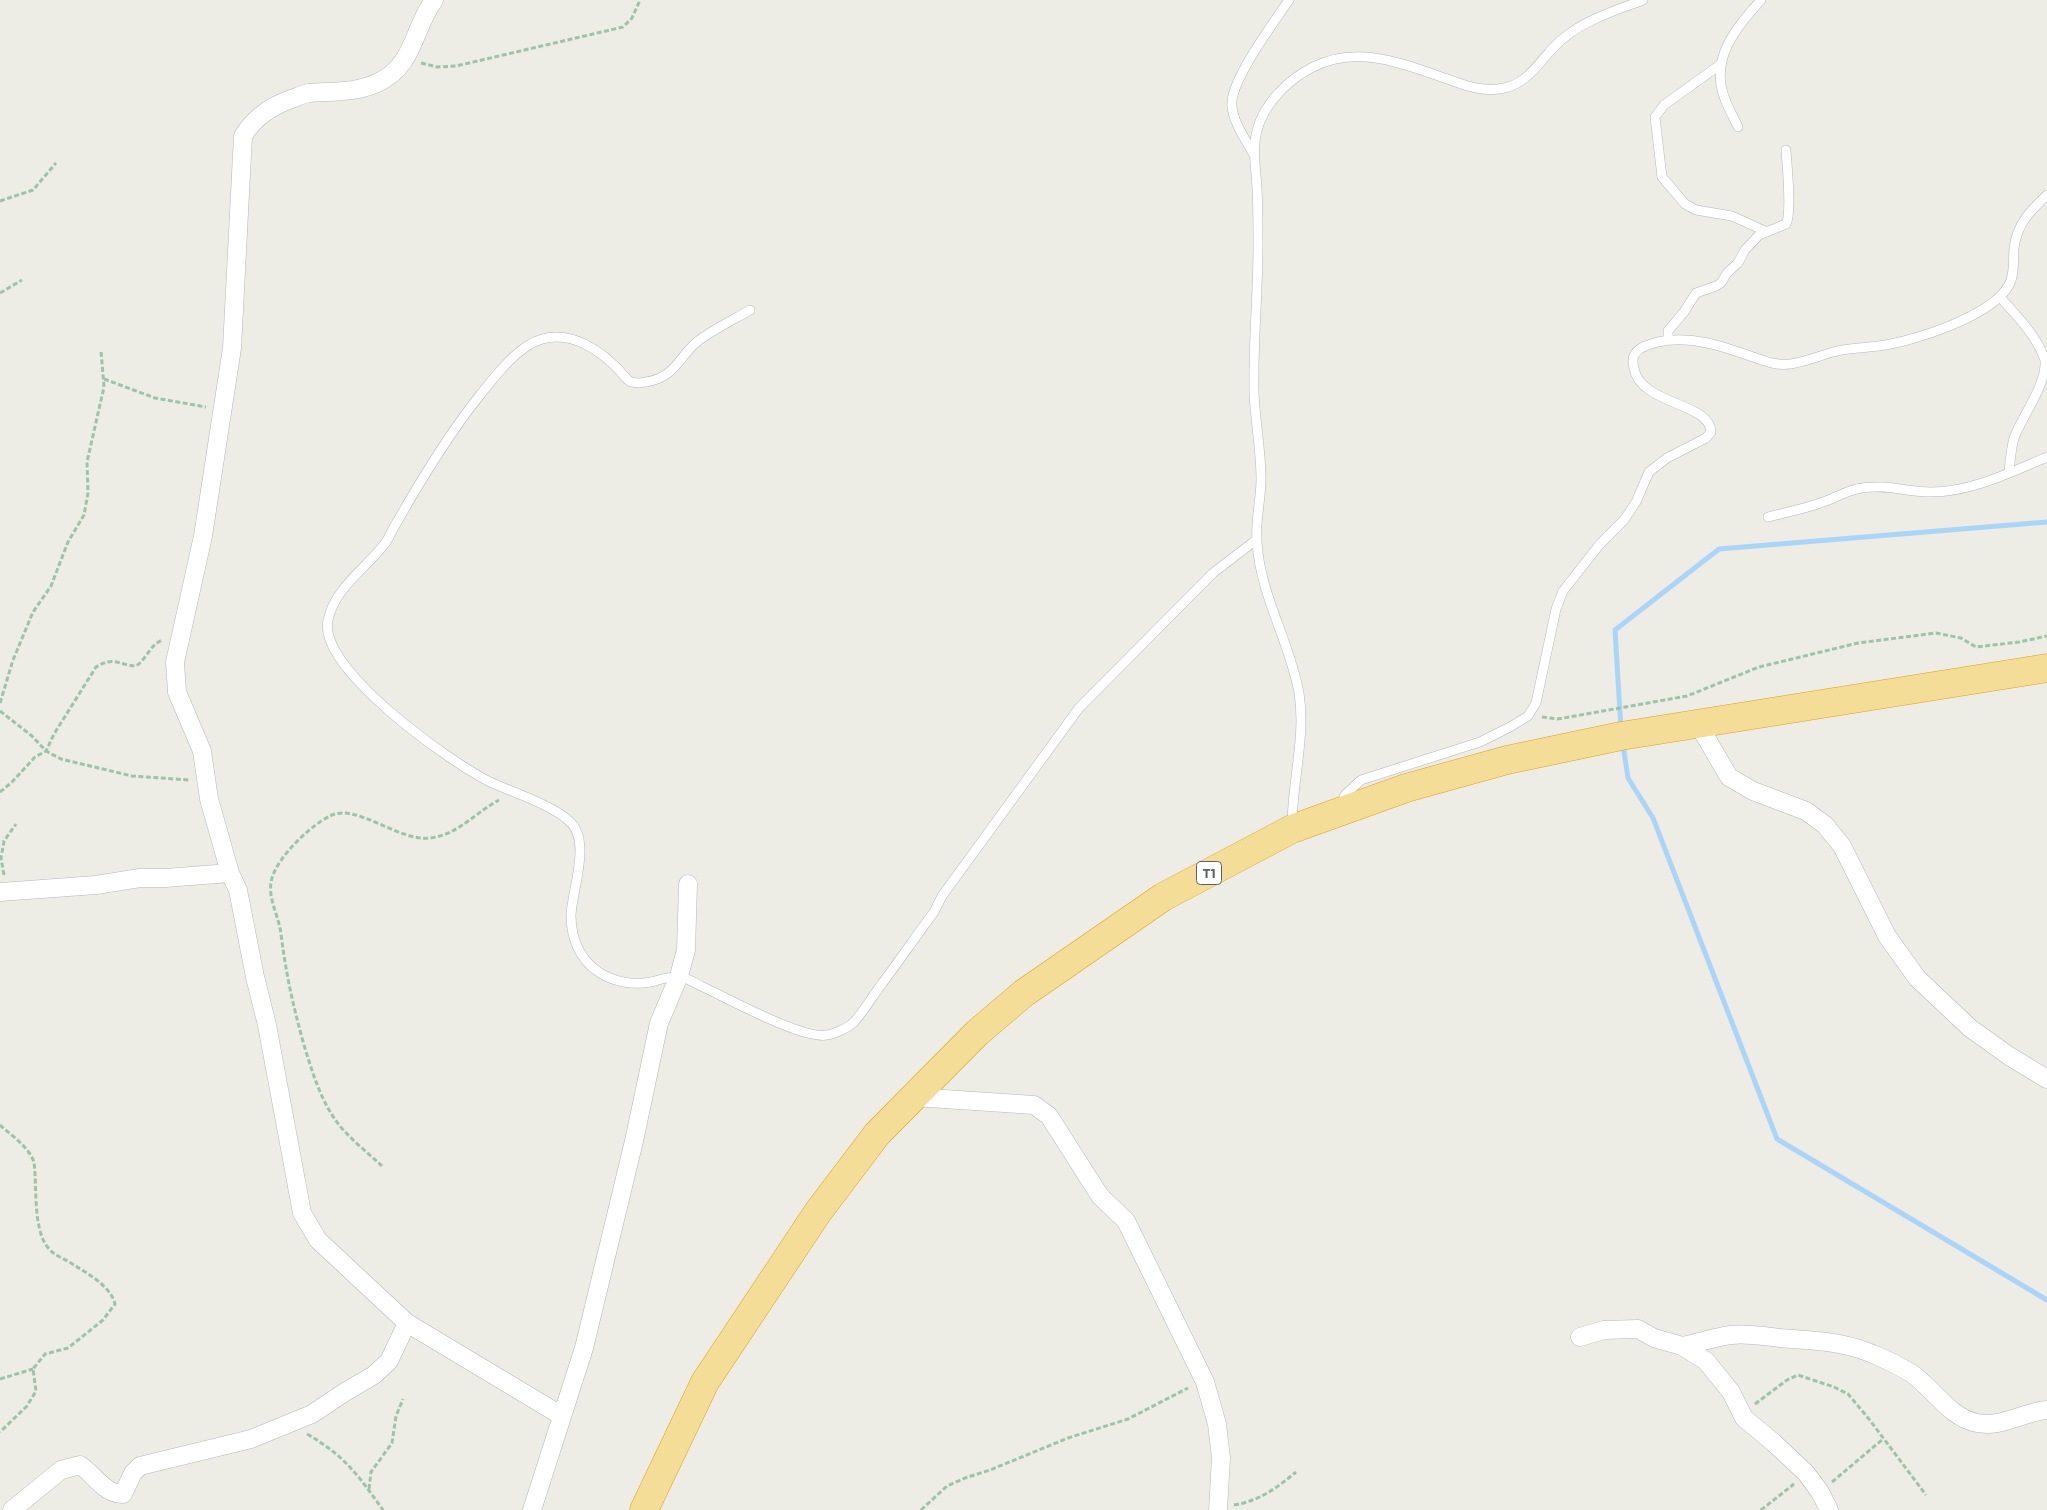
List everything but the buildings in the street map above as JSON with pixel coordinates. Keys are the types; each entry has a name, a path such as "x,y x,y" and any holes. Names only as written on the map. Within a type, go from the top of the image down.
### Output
{"highway":[{"name":"T1","path":"644,1510 705,1382 761,1295 818,1212 877,1134 977,1033 1024,993 1163,897 1292,829 1406,788 1507,760 1621,736 2047,668"}],"street":[{"path":"434,0 428,8 406,59 377,83 340,92 307,93 273,106 251,124 244,136 239,188 232,348 203,536 175,662 175,684 202,751 209,799 230,873 238,890 255,977 267,1024 302,1213 318,1240 407,1323 562,1416"},
{"path":"1698,724 1729,777 1753,791 1806,811 1825,825 1846,854 1887,936 1917,978 1970,1028 2009,1056 2047,1079"},
{"path":"0,892 87,886 140,878 230,873"},
{"path":"532,1510 584,1348 634,1141 659,1024 679,976 686,950 688,884"},
{"path":"914,1097 1034,1105 1049,1116 1100,1196 1126,1221 1206,1382 1217,1424 1221,1458 1218,1509"},
{"path":"12,1510 60,1470 80,1465 111,1491 123,1494 133,1473 140,1466 251,1439 312,1414 374,1375 388,1361 407,1323"},
{"path":"1580,1337 1604,1330 1638,1329 1654,1338 1682,1346 1706,1361 1731,1392 1744,1418 1774,1443 1806,1474 1820,1492 1829,1510"},
{"path":"1682,1346 1731,1335 1846,1345 1911,1373 1965,1420 1978,1424 1996,1424 2032,1412 2047,1410"}],"lane":[{"path":"1254,155 1237,124 1231,105 1233,90 1251,58 1289,0"},
{"path":"1292,829 1292,808 1299,739 1299,692 1262,573 1256,540 1261,478 1254,396 1258,221 1254,155 1258,126 1281,90 1295,77 1315,65 1335,59 1357,56 1386,59 1467,86 1484,90 1505,88 1521,81 1535,70 1563,37 1589,23 1643,0"},
{"path":"1738,127 1724,97 1720,75 1723,53 1736,32 1762,0"},
{"path":"1721,64 1664,105 1655,117 1662,177 1685,204 1696,210 1732,216 1765,231"},
{"path":"1668,340 1668,331 1684,312 1696,293 1721,283 1727,273 1738,263 1745,250 1759,235 1786,224 1789,219 1786,150"},
{"path":"1338,811 1345,795 1361,780 1480,742 1528,716 1536,703 1556,609 1563,591 1600,544 1624,520 1636,502 1649,472 1667,458 1706,438 1711,432 1710,425 1694,411 1648,391 1634,373 1632,362 1634,354 1651,343 1683,339 1711,344 1782,365 1837,351 1894,343 1928,333 1979,312 2000,296 2010,284 2018,230 2028,213 2047,195"},
{"path":"2000,296 2025,327 2046,361 2046,374 2040,392 2014,437 2009,472"},
{"path":"750,310 693,345 674,369 649,382 636,383 628,381 607,358 573,338 560,336 544,339 528,346 501,370 462,419 416,486 385,543 352,578 334,604 326,624 331,645 340,660 390,712 457,764 512,792 544,805 572,822 578,835 580,851 571,915 572,934 580,953 589,964 606,977 636,984 679,976 794,1030 826,1036 852,1025 934,912 942,896 1079,708 1213,573 1256,540"},
{"path":"1768,517 1822,503 1861,488 1885,487 1905,491 1932,492 1954,490 1975,485 2047,457"}],"path":[{"path":"406,59 437,67 456,66 622,27 632,18 640,0"},
{"path":"0,201 33,190 56,163"},
{"path":"0,293 22,280"},
{"path":"0,703 13,660 33,612 51,586 68,542 84,515 88,493 88,462 104,379 101,351"},
{"path":"104,379 155,398 186,402 223,412"},
{"path":"1528,716 1558,719 1687,696 1759,667 1858,643 1936,633 1961,638 1976,647 2019,642 2047,636"},
{"path":"0,792 35,757 46,751 54,734 96,667 105,662 115,661 136,666 141,663 156,642 165,639 179,641"},
{"path":"0,711 32,736 46,751 78,764 132,776 157,779 207,780"},
{"path":"382,1166 335,1120 316,1086 286,978 280,925 271,890 272,876 282,860 297,843 332,814 349,813 414,838 431,838 453,832 488,806 512,792"},
{"path":"0,882 4,874 1,858 4,841 16,824"},
{"path":"0,1125 31,1155 35,1170 34,1187 37,1211 46,1245 58,1257 75,1265 96,1280 113,1295 115,1304 103,1320 68,1348 45,1354 33,1369 0,1379"},
{"path":"0,1432 27,1406 36,1391 33,1369"},
{"path":"1744,1418 1748,1409 1790,1378 1800,1375 1834,1387 1848,1394 1926,1495"},
{"path":"921,1510 947,1486 1068,1438 1128,1419 1179,1391 1206,1382"},
{"path":"369,1490 372,1472 392,1443 396,1416 403,1399"},
{"path":"277,1427 304,1432 328,1446 355,1470 383,1510"},
{"path":"1820,1492 1883,1439"},
{"path":"1218,1509 1261,1497 1296,1472"},
{"path":"1761,1510 1806,1474"}],"waterway":[{"path":"1621,729 1615,630 1719,549 2047,522"},
{"path":"1623,745 1628,778 1653,818 1777,1139 2047,1300"}]}
